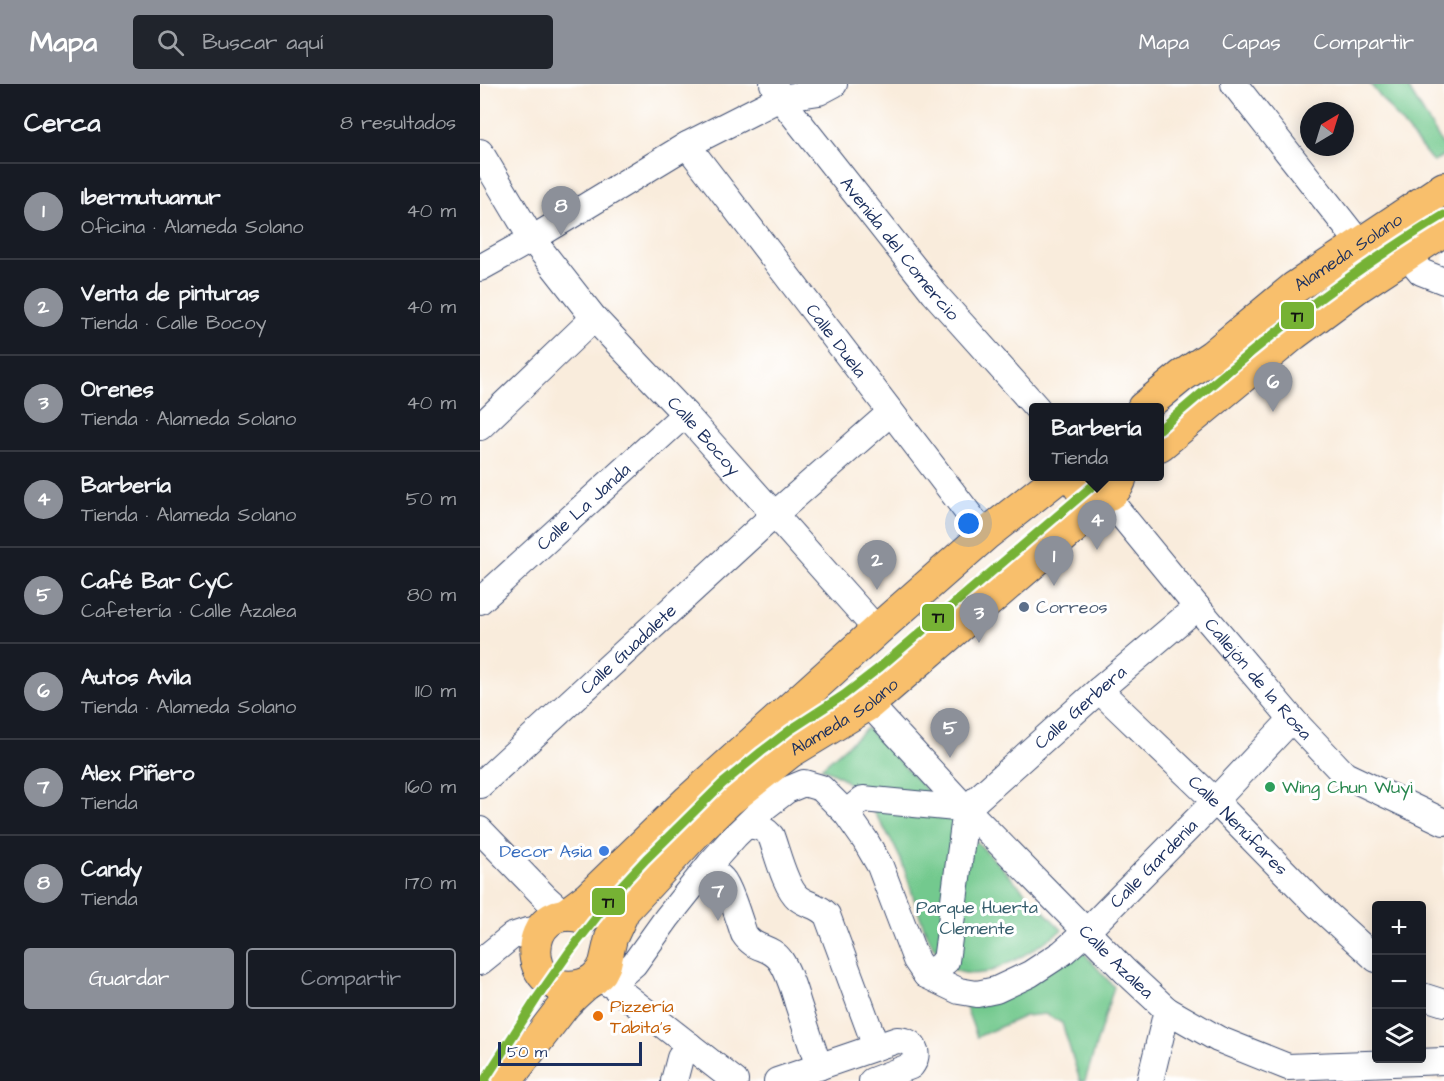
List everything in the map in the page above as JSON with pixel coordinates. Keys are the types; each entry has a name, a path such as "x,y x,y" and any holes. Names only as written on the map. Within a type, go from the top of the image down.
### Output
{"main road":[{"name":"Alameda Solano","path":"1149,403 1182,376 1212,356 1294,288 1444,188"},
{"name":"Alameda Solano","path":"1164,442 1294,334 1356,288 1444,230"},
{"name":"Alameda Solano","path":"553,922 589,897 688,800 985,535 1055,481"},
{"path":"1077,481 1084,493 1092,497 1115,487"},
{"name":"Alameda Solano","path":"506,1081 565,1004 598,975 624,910 692,836 728,801 790,752 869,704 1078,524 1115,487"},
{"path":"575,915 593,921 604,936 598,975 577,987 558,985 543,974 538,965 535,956 537,938 553,922 575,915"}],"street":[{"path":"480,268 776,91 819,92 834,84"},
{"path":"1235,84 1360,244"},
{"name":"Avenida del Comercio","path":"776,91 934,293 1032,403"},
{"name":"Calle Duela","path":"687,145 985,535"},
{"name":"Calle Bocoy","path":"480,152 532,239 594,318 685,414 877,630"},
{"path":"1406,254 1421,272 1444,281"},
{"path":"480,427 594,318"},
{"name":"Calle Guadalete","path":"480,785 775,514 890,412"},
{"name":"Calle La Janda","path":"480,601 685,414"},
{"name":"Callejón de la Rosa","path":"1115,487 1197,607 1292,719 1345,775 1444,822"},
{"name":"Calle Gerbera","path":"966,809 1197,607"},
{"name":"Calle Nenúfares","path":"1100,690 1215,801 1317,905 1373,955"},
{"name":"Calle Azalea","path":"869,704 966,809 1125,971 1167,1010 1218,1039 1288,1067 1443,1056"},
{"name":"Calle Gardenia","path":"926,975 959,991 977,994 996,990 1030,974 1062,953 1087,931 1215,801 1292,719"},
{"path":"598,975 611,981 634,964 667,918 746,826 787,790 804,783 821,788 846,813 865,840 880,866 916,960 926,975 946,961 966,809 863,799 846,813"},
{"path":"746,826 766,830 771,836 789,887 796,896 813,904 827,915 876,1047"},
{"path":"480,830 546,898 553,922 512,936 480,962"},
{"path":"704,873 717,874 726,884 748,940 776,955 782,962 819,1067"},
{"path":"598,975 735,1081"},
{"path":"1426,997 1444,1003"},
{"path":"1150,1081 1167,1010"},
{"path":"777,1081 897,1040 911,1044 916,1052 916,1058 911,1066 872,1081"},
{"path":"674,1081 680,1058 689,1045"}],"green space":[{"path":"1370,84 1406,84 1444,147 1444,155 1433,162"},
{"name":"Parque Huerta Clemente","path":"867,728 1062,930 1024,955 989,972 965,973 948,965 938,954 922,922 900,858 882,824 865,800 846,781 821,768"},
{"path":"1077,945 1114,987 1085,1081 1080,1081 1062,1023 1045,1014 1025,1016 977,1037 965,1005 990,996"}],"transit line":[{"name":"T1","path":"1164,426 1228,371 1333,289 1444,215"},
{"name":"T1","path":"484,1081 537,998 620,887 722,784 790,730 844,695 879,668 1098,481"}],"place":[{"name":"Candy","path":"561,236"},
{"name":"Autos Avila","path":"1273,412"},
{"name":"Barbería","path":"1097,550"},
{"name":"Ibermutuamur","path":"1054,586"},
{"name":"Venta de pinturas","path":"877,590"},
{"name":"Correos","path":"1024,607"},
{"name":"Orenes","path":"979,643"},
{"name":"Café Bar CyC","path":"950,758"},
{"name":"Wing Chun Wuyi","path":"1270,787"},
{"name":"Decor Asia","path":"604,851"},
{"name":"Alex Piñero","path":"718,921"},
{"name":"Pizzería Tabita's","path":"598,1016"}]}
